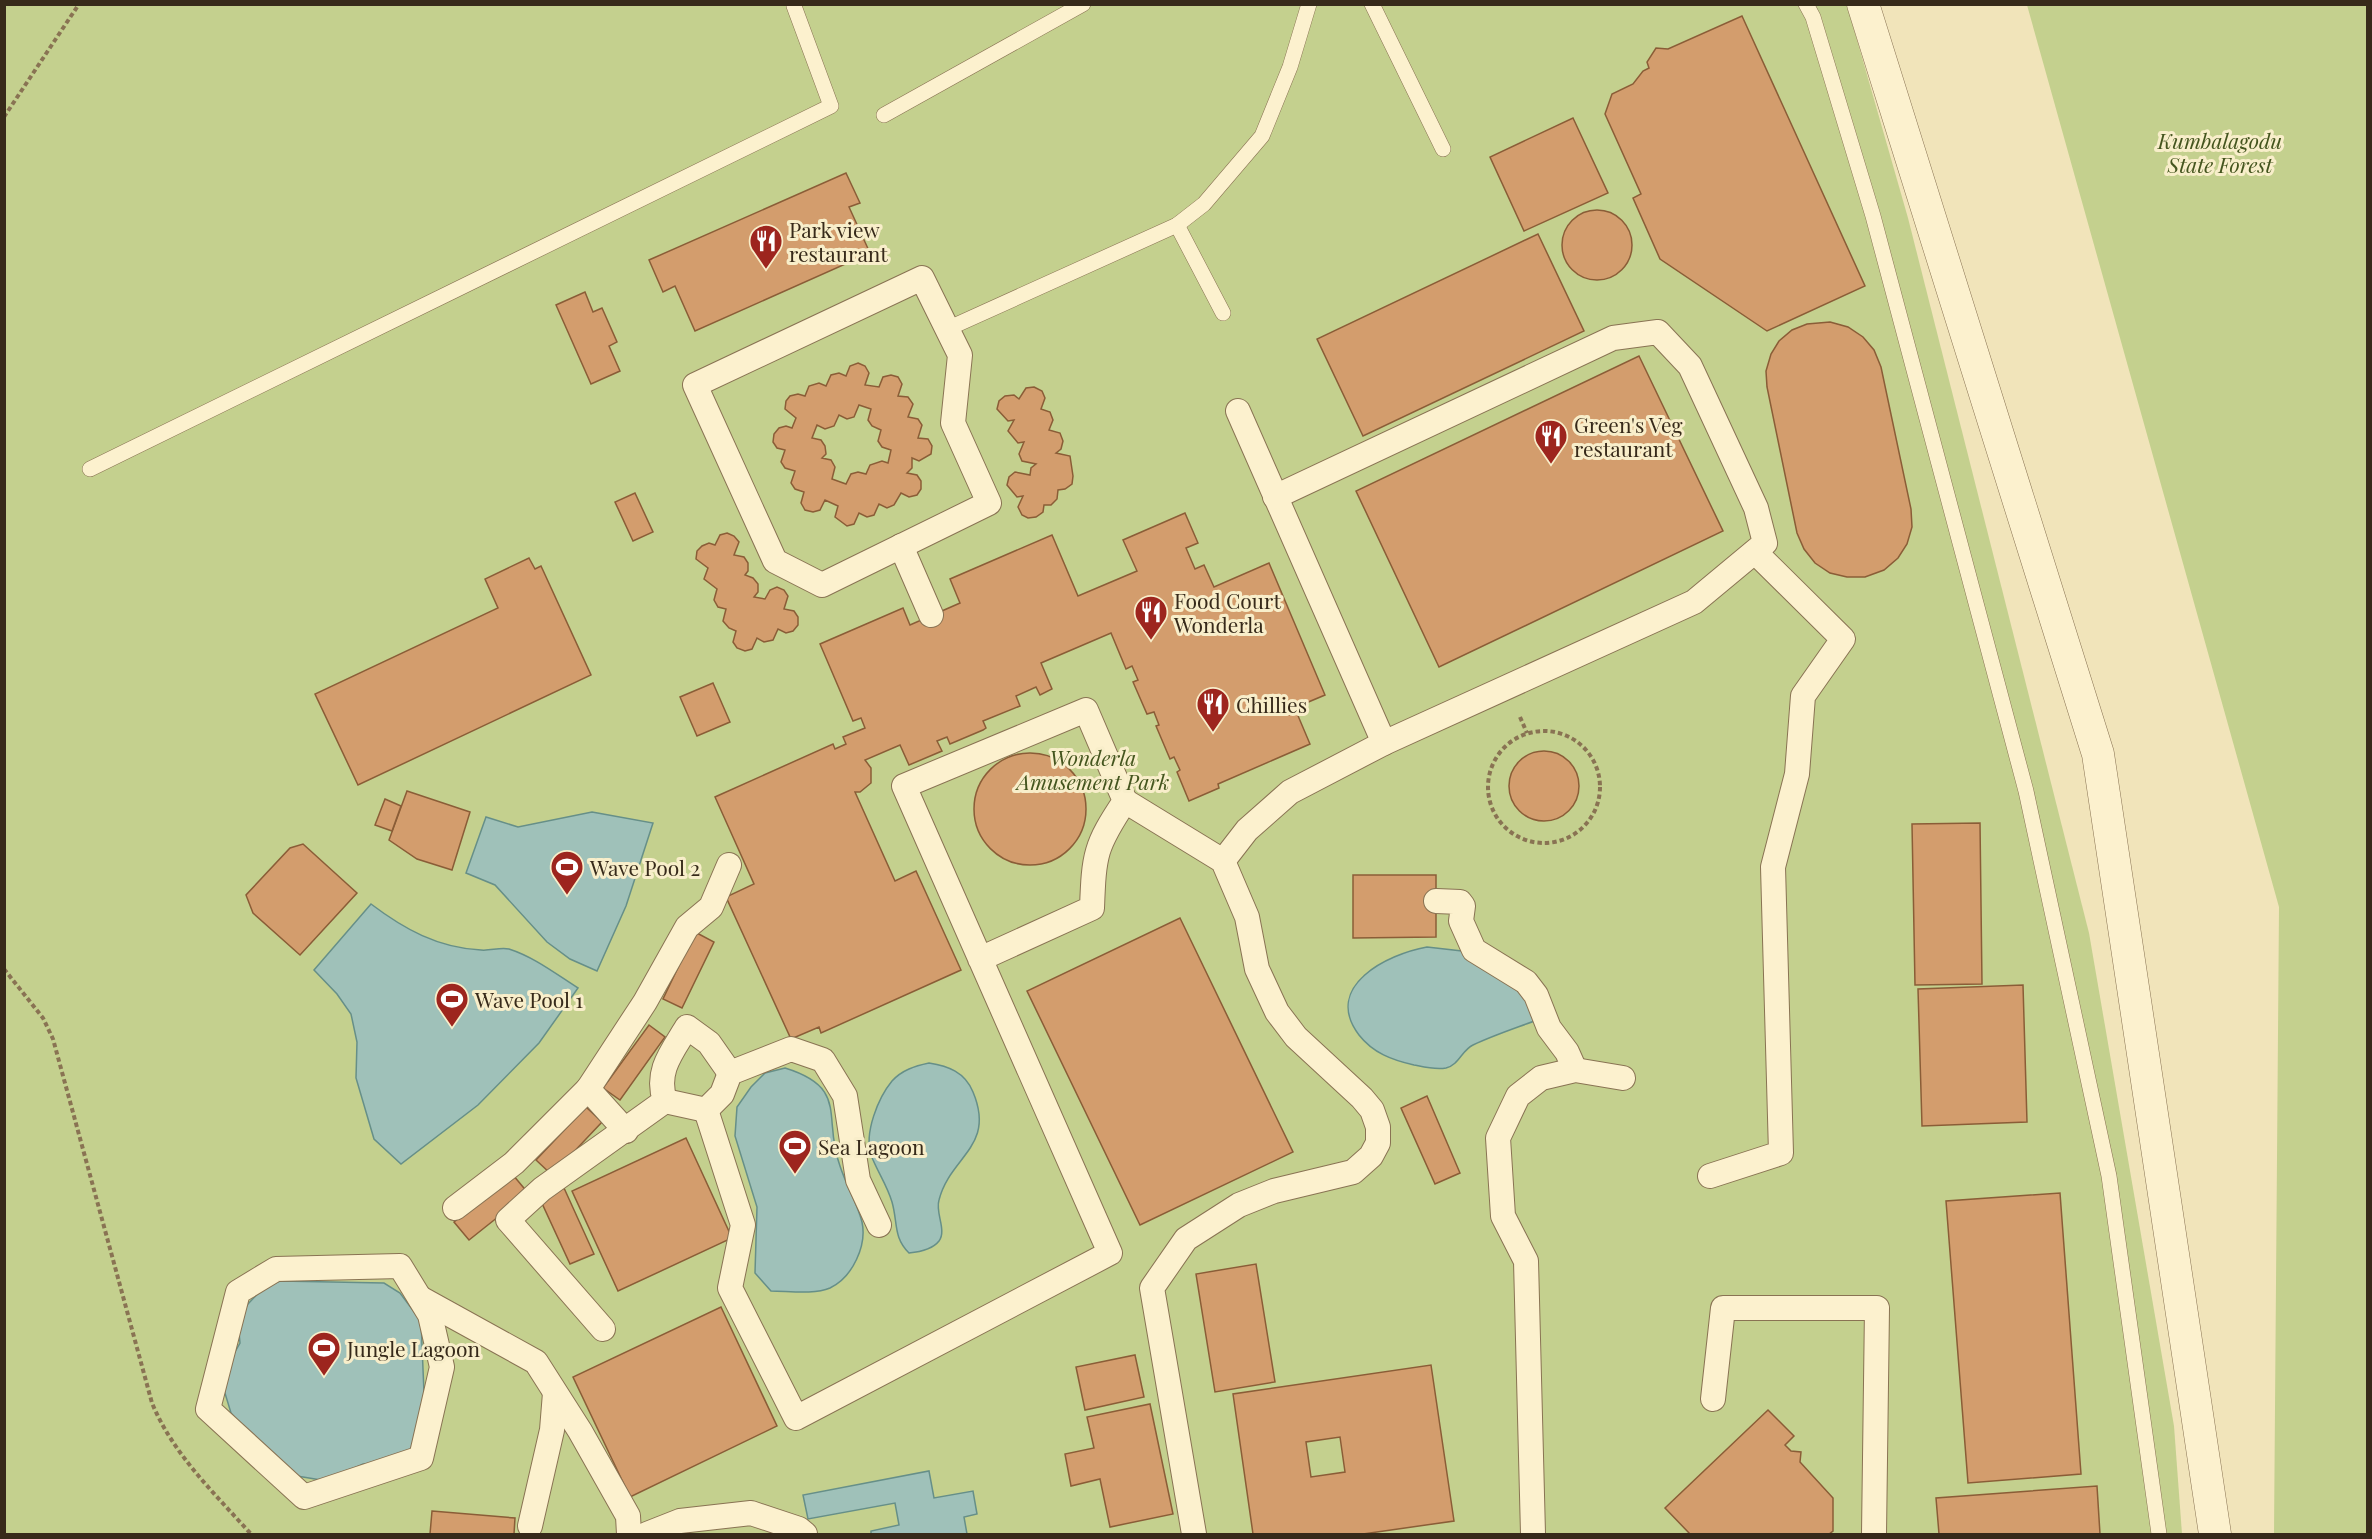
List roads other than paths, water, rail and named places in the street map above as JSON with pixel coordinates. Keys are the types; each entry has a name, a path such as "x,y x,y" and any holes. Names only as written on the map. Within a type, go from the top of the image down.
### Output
{"street":[{"path":"1863,4 2098,754 2215,1534"},
{"path":"922,278 947,329 960,355 953,423 989,503 822,585 775,561 694,385 922,278"},
{"path":"1223,861 1247,830 1290,792 1384,743 1694,602 1765,543 1756,508 1690,366 1658,332 1613,338 1275,497"},
{"path":"1238,411 1384,743"},
{"path":"901,546 931,615"},
{"path":"1710,1176 1781,1153 1773,867 1797,774 1803,696 1843,639 1755,552"},
{"path":"706,1110 743,1225 730,1288 796,1418 1110,1253 904,786 987,740 1086,710 1125,801 1223,861 1247,917 1257,969 1277,1012 1296,1037 1372,1110 1378,1127 1378,1143 1367,1160 1353,1172 1256,1197 1209,1223 1186,1239 1152,1288 1194,1534"},
{"path":"980,958 1092,908 1094,857 1106,830 1125,801"},
{"path":"455,1208 514,1163 588,1089 645,1002 687,927 711,907 729,865"},
{"path":"1436,901 1460,902 1463,906 1461,921 1474,950 1526,982 1536,994 1549,1028 1567,1052 1575,1070"},
{"path":"665,1101 660,1086 663,1065 687,1027 709,1043 730,1073"},
{"path":"730,1073 791,1049 823,1060 845,1096 858,1180 879,1225"},
{"path":"1533,1534 1527,1261 1503,1216 1498,1138 1518,1096 1541,1078 1575,1070 1623,1078"},
{"path":"706,1110 723,1094 730,1073"},
{"path":"588,1089 626,1131"},
{"path":"603,1329 508,1220 542,1189 665,1101 706,1110"},
{"path":"514,1163 542,1189"},
{"path":"420,1298 430,1315 442,1367 421,1458 304,1497 208,1409 238,1292 276,1269 400,1266 420,1298 536,1362 628,1516 629,1534"},
{"path":"1713,1399 1723,1308 1877,1308 1874,1534"},
{"path":"530,1526 552,1430 555,1393"},
{"path":"647,1534 680,1521 751,1513 800,1529 805,1534"}],"lane":[{"path":"884,115 1083,4"},
{"path":"947,329 1176,225 1204,204 1262,136 1290,67 1309,4"},
{"path":"1372,4 1443,149"},
{"path":"1806,4 1813,16 1876,227 2026,791 2109,1176 2159,1534"},
{"path":"90,469 831,106 794,6"},
{"path":"1176,225 1223,313"}],"water":[{"name":"Wave Pool 2","path":"592,812 653,823 626,906 597,971 570,959 547,942 495,885 466,873 486,817 518,827"},
{"name":"Wave Pool 1","path":"371,904 409,929 436,941 465,948 509,949 518,952 545,966 578,988 539,1043 478,1105 401,1164 374,1139 356,1078 357,1042 351,1014 337,994 314,970"},
{"path":"1427,947 1462,951 1514,976 1537,1020 1473,1045 1454,1064 1446,1068 1414,1065 1391,1058 1370,1047 1359,1035 1350,1017 1349,1002 1354,987 1364,975 1379,965 1411,951"},
{"path":"929,1063 955,1071 970,1085 979,1111 979,1126 975,1139 952,1172 939,1200 938,1210 942,1232 939,1241 929,1248 909,1253 900,1241 890,1196 871,1155 869,1137 877,1106 892,1081 909,1069"},
{"name":"Sea Lagoon","path":"785,1068 805,1076 818,1085 826,1095 830,1106 835,1149 862,1222 860,1250 852,1268 838,1283 824,1290 771,1291 755,1273 757,1207 735,1136 737,1107 751,1087 765,1073"},
{"name":"Jungle Lagoon","path":"280,1281 384,1283 400,1293 421,1321 424,1393 412,1451 386,1463 363,1464 327,1481 297,1476 255,1441 231,1413 224,1390 228,1364 240,1343 238,1322 248,1304 264,1287"},
{"path":"929,1471 934,1498 973,1491 977,1514 964,1517 967,1534 871,1534 871,1531 899,1525 895,1503 808,1519 803,1495"}],"place":[{"name":"Park view restaurant","path":"766,270"},
{"name":"Green's Veg restaurant","path":"1551,465"},
{"name":"Food Court Wonderla","path":"1151,641"},
{"name":"Chillies","path":"1213,733"},
{"name":"Wave Pool 2","path":"567,896"},
{"name":"Wave Pool 1","path":"452,1028"},
{"name":"Sea Lagoon","path":"795,1175"},
{"name":"Jungle Lagoon","path":"324,1377"}],"park label":[{"name":"Kumbalagodu State Forest","path":"2220,152"},
{"name":"Wonderla Amusement Park","path":"1093,769"}]}
